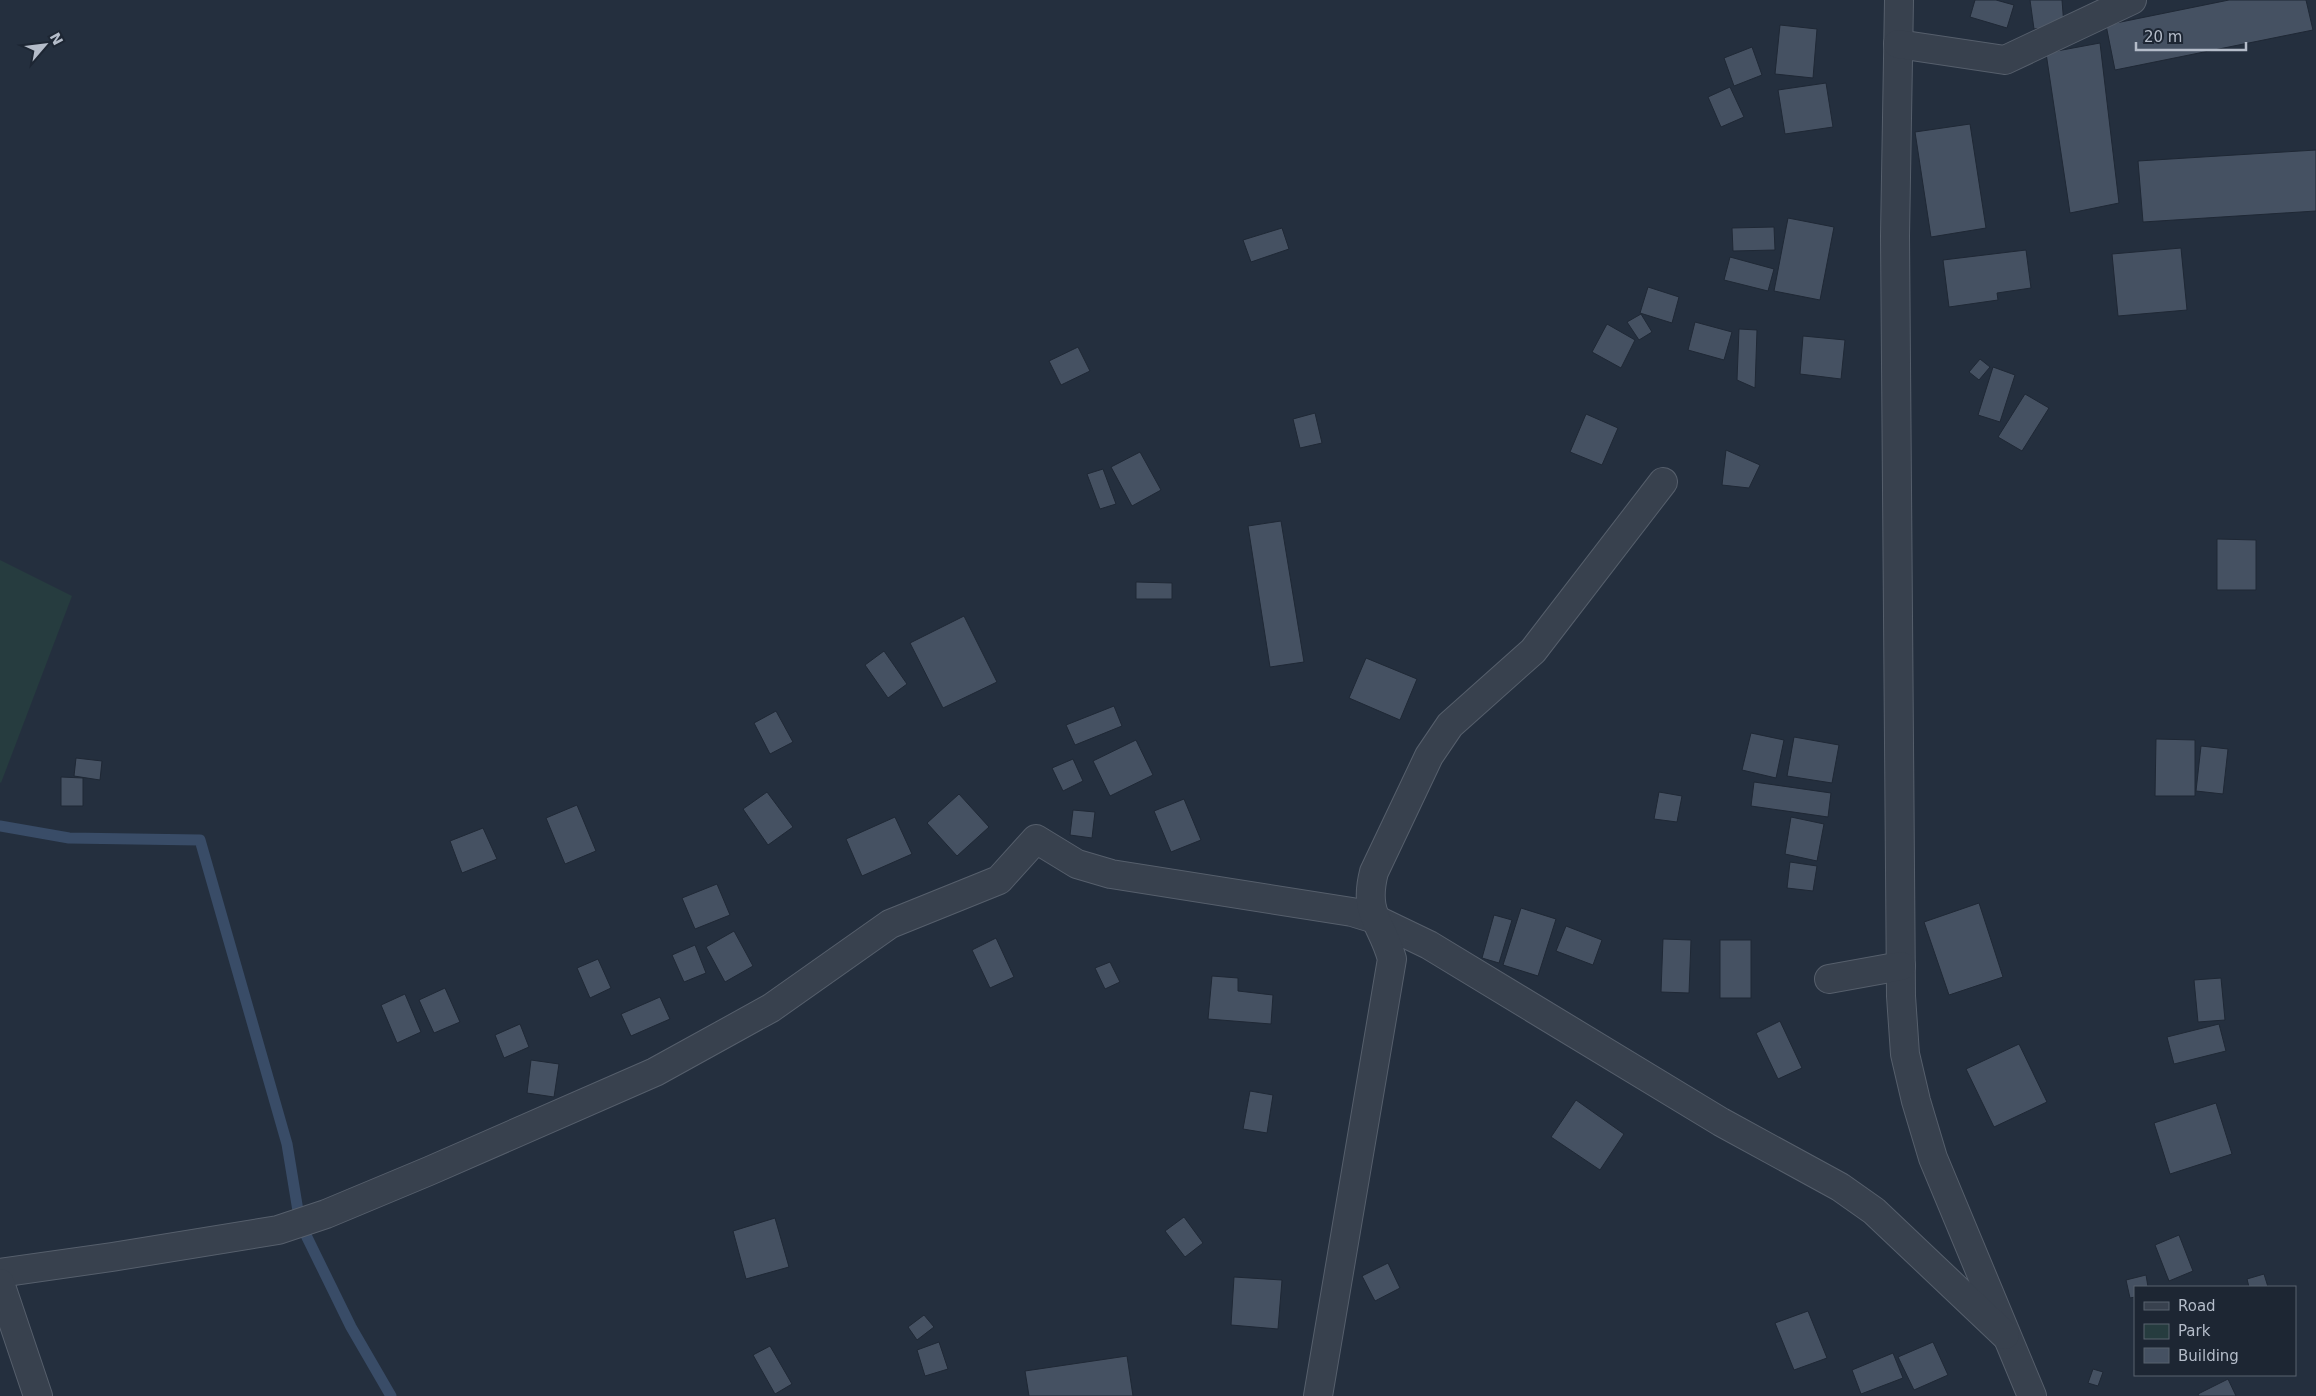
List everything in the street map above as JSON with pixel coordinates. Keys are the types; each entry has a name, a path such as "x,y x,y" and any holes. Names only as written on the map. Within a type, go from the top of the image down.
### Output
{"street":[{"path":"1899,0 1895,246 1901,966 1905,1054 1916,1101 1933,1158 2005,1335 2032,1396"},
{"path":"1898,44 2005,60 2132,0"},
{"path":"1318,1396 1392,959 1388,944 1375,919 1370,901 1369,890 1374,872 1429,756 1450,725 1533,651 1663,482"},
{"path":"0,1273 278,1230 326,1214 430,1171 655,1072 771,1008 890,924 999,880 1036,839 1077,864 1111,874 1342,910 1375,919 1429,945 1721,1122 1840,1187 1874,1211 2005,1335"},
{"path":"1829,979 1901,966"},
{"path":"0,1283 38,1396"}],"green space":[{"path":"0,560 72,596 1,783 0,782"}],"building":[{"path":"1975,0 1996,0 2014,5 2007,28 1970,17"},
{"path":"2030,0 2062,0 2064,26 2034,29"},
{"path":"2229,0 2306,0 2313,30 2115,70 2106,25"},
{"path":"1780,25 1817,29 1813,78 1775,74"},
{"path":"2100,43 2119,203 2070,213 2046,53"},
{"path":"1752,47 1762,75 1734,86 1724,58"},
{"path":"1826,83 1833,127 1785,134 1778,90"},
{"path":"1730,87 1744,117 1721,127 1708,97"},
{"path":"1970,124 1986,228 1931,237 1915,132"},
{"path":"2316,150 2316,211 2143,222 2138,161"},
{"path":"1788,218 1834,227 1820,300 1774,291"},
{"path":"1774,227 1775,250 1733,251 1732,228"},
{"path":"1282,228 1289,249 1251,262 1243,240"},
{"path":"2181,248 2187,310 2118,316 2112,254"},
{"path":"2026,250 2031,288 1997,293 1998,300 1949,307 1943,260"},
{"path":"1730,257 1774,269 1768,291 1724,280"},
{"path":"1648,287 1679,297 1672,323 1640,313"},
{"path":"1641,314 1652,332 1639,340 1627,322"},
{"path":"1695,322 1732,332 1724,360 1688,350"},
{"path":"1607,324 1635,340 1621,368 1592,352"},
{"path":"1739,329 1757,330 1755,388 1737,380"},
{"path":"1803,336 1845,340 1841,379 1800,374"},
{"path":"1078,347 1090,371 1061,385 1049,361"},
{"path":"1980,359 1990,367 1979,380 1969,372"},
{"path":"1993,367 2015,375 2000,422 1978,415"},
{"path":"2025,394 2049,408 2022,451 1998,437"},
{"path":"1315,413 1322,443 1300,448 1293,419"},
{"path":"1586,414 1618,428 1602,465 1570,452"},
{"path":"1726,450 1760,465 1749,488 1722,485"},
{"path":"1140,452 1161,490 1132,506 1111,467"},
{"path":"1103,469 1116,504 1100,509 1087,474"},
{"path":"1281,521 1304,662 1270,667 1248,526"},
{"path":"2217,539 2256,540 2256,590 2217,590"},
{"path":"1136,582 1172,583 1172,599 1136,599"},
{"path":"964,616 997,682 943,708 910,643"},
{"path":"884,651 907,684 888,698 865,665"},
{"path":"1366,658 1417,679 1400,720 1349,698"},
{"path":"1114,706 1122,726 1075,745 1066,725"},
{"path":"776,711 793,742 770,754 754,723"},
{"path":"1751,733 1784,740 1776,778 1742,770"},
{"path":"1794,737 1839,745 1832,783 1787,776"},
{"path":"2156,739 2195,740 2195,796 2155,796"},
{"path":"1136,740 1153,775 1110,796 1093,761"},
{"path":"2201,746 2228,749 2223,794 2196,791"},
{"path":"76,758 102,761 100,780 74,776"},
{"path":"1073,759 1083,781 1063,791 1052,768"},
{"path":"61,777 83,778 83,806 61,806"},
{"path":"1754,782 1831,793 1828,817 1751,806"},
{"path":"767,792 793,827 768,845 743,809"},
{"path":"1659,792 1682,796 1677,822 1654,819"},
{"path":"959,794 989,827 957,856 927,823"},
{"path":"1184,799 1201,840 1171,852 1154,811"},
{"path":"577,805 596,851 565,864 546,818"},
{"path":"1073,810 1095,812 1092,838 1070,835"},
{"path":"895,817 912,854 862,876 846,839"},
{"path":"1791,817 1824,824 1817,861 1785,854"},
{"path":"483,828 497,859 462,873 450,841"},
{"path":"1790,862 1817,866 1813,891 1787,888"},
{"path":"717,884 730,915 695,929 682,898"},
{"path":"1979,903 2003,977 1949,995 1924,922"},
{"path":"1521,908 1556,919 1538,976 1503,965"},
{"path":"1494,915 1512,920 1499,963 1482,958"},
{"path":"1566,926 1602,940 1593,965 1556,951"},
{"path":"734,931 753,966 725,982 706,947"},
{"path":"996,938 1014,977 990,988 972,950"},
{"path":"1663,939 1691,940 1689,993 1661,992"},
{"path":"1720,940 1751,940 1751,998 1720,998"},
{"path":"695,945 706,973 684,982 672,955"},
{"path":"598,959 611,988 590,998 577,968"},
{"path":"1110,962 1120,982 1105,989 1095,968"},
{"path":"1212,976 1238,978 1238,991 1273,995 1271,1024 1208,1019"},
{"path":"2221,978 2225,1020 2198,1022 2194,980"},
{"path":"445,988 460,1022 434,1033 419,1000"},
{"path":"405,994 421,1032 397,1043 381,1005"},
{"path":"660,997 670,1019 631,1036 621,1014"},
{"path":"1780,1021 1802,1068 1778,1079 1756,1033"},
{"path":"520,1024 529,1047 504,1058 495,1035"},
{"path":"2219,1024 2226,1051 2174,1064 2167,1037"},
{"path":"2019,1044 2047,1102 1994,1127 1966,1069"},
{"path":"531,1060 559,1064 554,1097 527,1093"},
{"path":"1250,1091 1273,1095 1267,1133 1243,1129"},
{"path":"1576,1100 1624,1134 1600,1170 1551,1137"},
{"path":"2216,1103 2232,1154 2170,1174 2154,1123"},
{"path":"1184,1217 1203,1243 1185,1257 1165,1231"},
{"path":"775,1218 789,1267 746,1279 733,1231"},
{"path":"2179,1235 2193,1271 2169,1281 2155,1245"},
{"path":"1388,1263 1400,1288 1375,1301 1362,1276"},
{"path":"2264,1274 2268,1286 2249,1286 2247,1279"},
{"path":"2146,1275 2148,1286 2134,1286 2134,1297 2130,1298 2126,1280"},
{"path":"1234,1277 1282,1280 1278,1329 1231,1325"},
{"path":"1808,1311 1827,1358 1794,1370 1775,1323"},
{"path":"924,1315 934,1327 917,1340 908,1327"},
{"path":"939,1342 948,1369 925,1376 917,1350"},
{"path":"1933,1342 1948,1375 1914,1390 1898,1357"},
{"path":"770,1346 792,1384 775,1394 753,1355"},
{"path":"1893,1353 1903,1378 1861,1394 1852,1370"},
{"path":"1127,1356 1133,1396 1029,1396 1025,1371"},
{"path":"2093,1369 2103,1372 2098,1386 2088,1383"},
{"path":"2228,1379 2236,1396 2199,1396 2198,1394"}],"waterway":[{"path":"0,826 69,838 200,840 287,1144 300,1223 351,1327 391,1396"}]}
